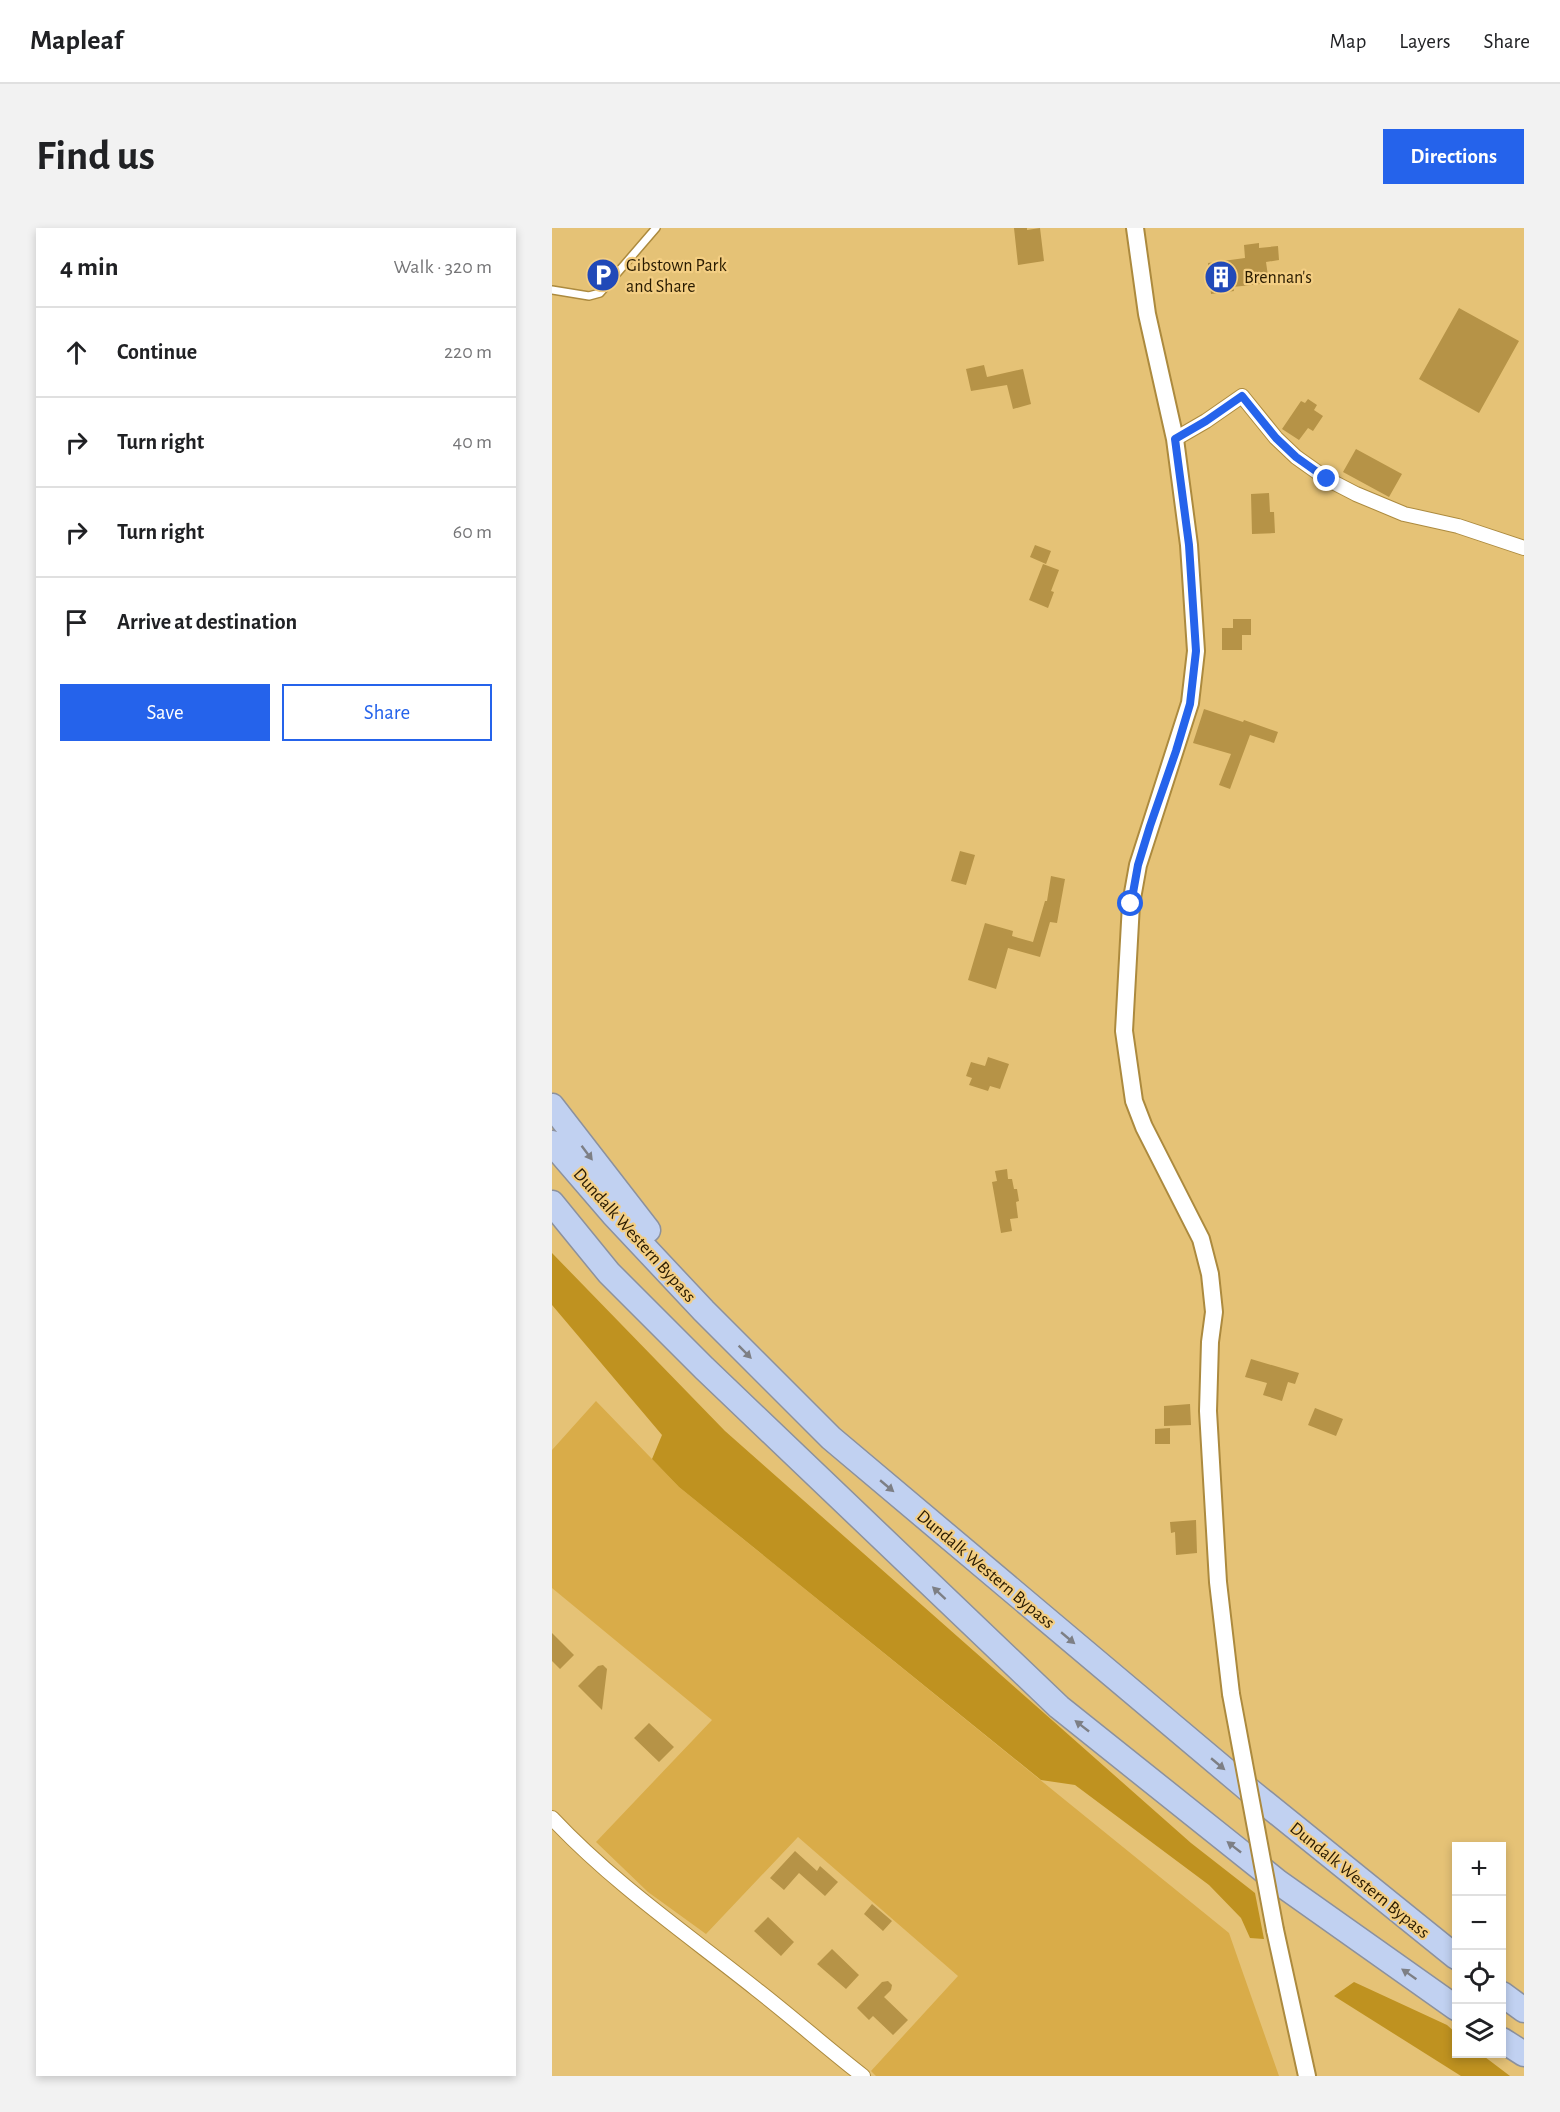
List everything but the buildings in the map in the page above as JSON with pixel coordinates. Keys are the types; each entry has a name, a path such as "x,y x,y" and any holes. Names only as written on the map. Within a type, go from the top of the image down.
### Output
{"highway":[{"path":"552,1106 674,1262 704,1311"},
{"name":"Dundalk Western Bypass","path":"552,1143 613,1214 704,1311 831,1438 1249,1790 1452,1954"},
{"path":"552,1203 609,1272"},
{"path":"552,1217 801,1463 1059,1707 1278,1882 1452,2005"},
{"path":"1506,1997 1524,2010"},
{"path":"1506,2043 1524,2054"}],"street":[{"path":"1135,228 1147,314 1175,439 1189,545 1196,651 1190,704 1138,865 1131,904 1124,1031 1134,1101 1140,1119 1201,1239 1210,1274 1214,1312 1210,1342 1208,1411 1218,1581 1231,1694 1275,1930 1307,2076"},
{"path":"1175,439 1242,396 1276,438 1296,457 1327,479 1404,514 1458,526 1524,548"},
{"path":"552,1818 571,1838 645,1902 863,2076"}],"lane":[{"path":"552,290 589,296 600,293 656,228"}],"shaded area":[{"path":"552,1253 725,1431 1191,1843 1255,1893 1264,1939 1250,1938 1241,1918 1209,1885 1075,1785 1041,1780 679,1487 652,1459 662,1435 552,1305"},
{"path":"596,1401 679,1487 1229,1933 1279,2076 876,2076 871,2071 958,1976 798,1837 706,1934 648,1892 596,1842 712,1720 552,1588 552,1450"},
{"path":"1354,1982 1447,2025 1452,2029 1452,2058 1486,2058 1510,2076 1461,2076 1334,1996"}],"place":[{"name":"Gibstown Park and Share","path":"603,275"},
{"name":"Brennan's","path":"1221,277"}],"route":[{"path":"1131,904 1138,865 1190,704 1196,651 1189,545 1175,439 1242,396 1276,438 1296,457 1327,479"}]}
